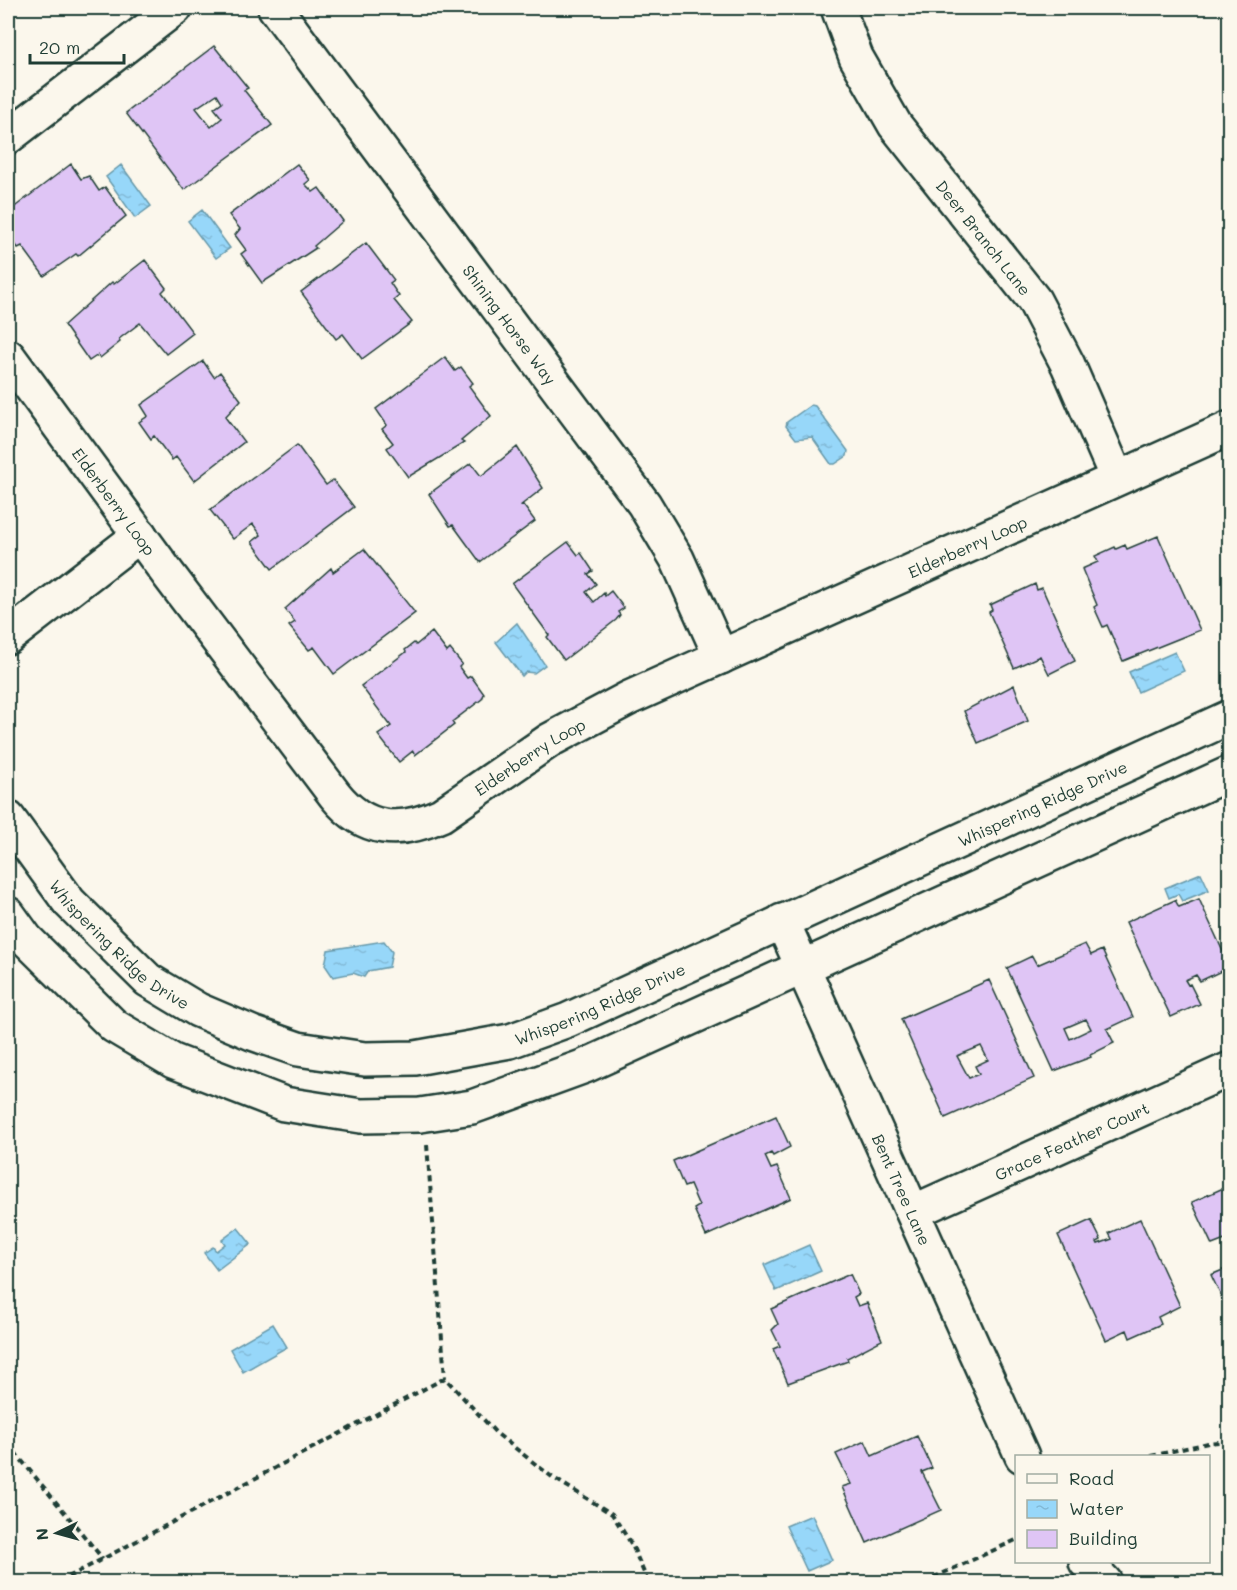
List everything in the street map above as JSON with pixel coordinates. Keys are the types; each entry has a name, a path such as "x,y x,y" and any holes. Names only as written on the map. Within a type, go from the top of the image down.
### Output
{"street":[{"path":"8,137 175,8"},
{"name":"Shining Horse Way","path":"275,8 644,504 677,559 721,657"},
{"name":"Deer Branch Lane","path":"838,8 856,57 895,125 1034,300 1068,365 1117,478"},
{"name":"Elderberry Loop","path":"8,356 348,810 366,822 385,827 422,823 441,815 550,740 629,698 1230,428"},
{"path":"8,636 140,535"},
{"name":"Whispering Ridge Drive","path":"8,818 69,902 148,980 198,1010 298,1049 364,1059 415,1058 510,1041 568,1020 1230,717"},
{"path":"8,914 26,939 114,1026 173,1061 284,1104 361,1116 428,1114 472,1107 585,1066 1230,773"},
{"name":"Bent Tree Lane","path":"782,921 1022,1455"},
{"name":"Grace Feather Court","path":"913,1212 1230,1069"},
{"path":"1087,1563 1105,1582"}],"path":[{"path":"428,1114 427,1146 445,1378 496,1433 552,1477 612,1514 632,1545 648,1582"},
{"path":"59,1582 445,1378"},
{"path":"1155,1455 1208,1443 1230,1441"},
{"path":"8,1444 103,1559"},
{"path":"924,1582 1015,1541"}],"water":[{"path":"121,165 151,206 135,218 106,177"},
{"path":"202,210 230,248 216,258 188,221"},
{"path":"811,405 815,406 848,451 847,456 835,464 831,464 812,437 796,439 786,426 787,422"},
{"path":"517,623 545,665 534,673 526,672 522,676 496,642"},
{"path":"1175,652 1184,671 1138,692 1129,672"},
{"path":"1201,873 1209,890 1182,901 1178,894 1169,898 1165,888"},
{"path":"384,941 392,952 389,967 368,971 364,977 353,973 333,977 325,965 328,950"},
{"path":"238,1228 251,1244 217,1270 204,1253 213,1247 216,1251 225,1244 222,1240"},
{"path":"809,1245 821,1271 776,1291 764,1265"},
{"path":"273,1324 287,1347 243,1372 230,1349"},
{"path":"812,1515 832,1560 807,1571 786,1526"}],"building":[{"path":"214,46 248,88 244,90 272,125 184,190 126,113","holes":["217,94 222,102 214,108 222,118 211,127 196,108"]},
{"path":"71,164 81,179 89,176 99,191 105,187 126,216 78,256 76,254 44,276 22,246 18,248 8,234 13,228 8,221 8,212"},
{"path":"297,164 310,180 305,184 313,192 319,188 343,221 314,246 316,248 262,283 241,254 246,250 235,235 240,229 229,215"},
{"path":"366,243 394,280 390,283 399,296 394,300 412,322 362,359 343,334 336,339 301,292"},
{"path":"145,260 166,288 162,292 193,333 166,354 140,323 100,358 98,355 89,361 64,325 112,282 114,284"},
{"path":"445,357 455,371 461,367 473,383 469,386 491,416 461,441 464,443 408,477 387,448 393,443 382,429 387,425 376,409"},
{"path":"203,361 214,377 220,372 241,400 225,417 244,442 194,481 176,457 172,460 154,436 151,439 139,422 148,416 141,405"},
{"path":"297,445 326,485 333,480 354,507 272,569 252,542 261,535 253,524 233,539 210,510"},
{"path":"517,447 543,488 520,506 523,505 535,521 480,562 453,525 450,526 429,494 471,463 481,476"},
{"path":"1158,536 1200,630 1123,661 1107,625 1103,627 1094,607 1097,605 1082,569 1098,562 1095,556 1115,547 1116,549 1125,545 1127,549"},
{"path":"568,542 578,555 581,553 593,571 588,574 596,584 586,592 594,602 604,593 605,596 611,591 624,608 618,612 620,615 616,620 564,660 512,584"},
{"path":"364,549 415,613 334,674 314,647 309,650 289,626 295,622 285,609 331,568 333,572"},
{"path":"1035,584 1037,590 1042,588 1075,661 1049,674 1040,656 1014,668 989,612 992,610 990,605"},
{"path":"432,632 447,652 450,649 462,664 459,667 467,678 471,676 484,694 482,699 452,722 454,725 415,755 413,751 399,762 378,735 391,726 361,686 406,652 405,650 414,643 416,645"},
{"path":"1014,685 1028,721 978,743 964,711"},
{"path":"1199,899 1230,967 1200,981 1196,975 1185,980 1188,985 1190,984 1200,1004 1171,1017 1126,922 1175,900 1179,907"},
{"path":"1085,944 1091,955 1102,950 1133,1017 1107,1029 1114,1043 1090,1055 1091,1057 1054,1071 1007,968 1032,956 1037,965","holes":["1086,1019 1091,1029 1070,1039 1065,1028"]},
{"path":"989,980 1034,1078 945,1118 901,1019","holes":["981,1046 988,1060 975,1066 979,1074 969,1078 957,1056"]},
{"path":"776,1116 790,1147 773,1156 771,1153 765,1156 771,1169 777,1167 791,1198 706,1236 694,1209 699,1206 690,1185 684,1187 673,1161"},
{"path":"1230,1185 1230,1238 1212,1245 1192,1202"},
{"path":"1140,1219 1180,1306 1158,1317 1161,1324 1130,1338 1127,1330 1106,1340 1058,1235 1091,1220 1101,1240 1097,1242 1098,1244 1112,1239 1109,1233"},
{"path":"1230,1267 1230,1315 1211,1275"},
{"path":"850,1274 859,1294 854,1297 858,1306 867,1303 882,1340 847,1358 848,1361 788,1383 773,1349 780,1346 772,1330 778,1324 771,1309"},
{"path":"917,1436 932,1468 922,1472 941,1510 867,1543 842,1487 851,1484 836,1454 865,1441 872,1456"}]}
